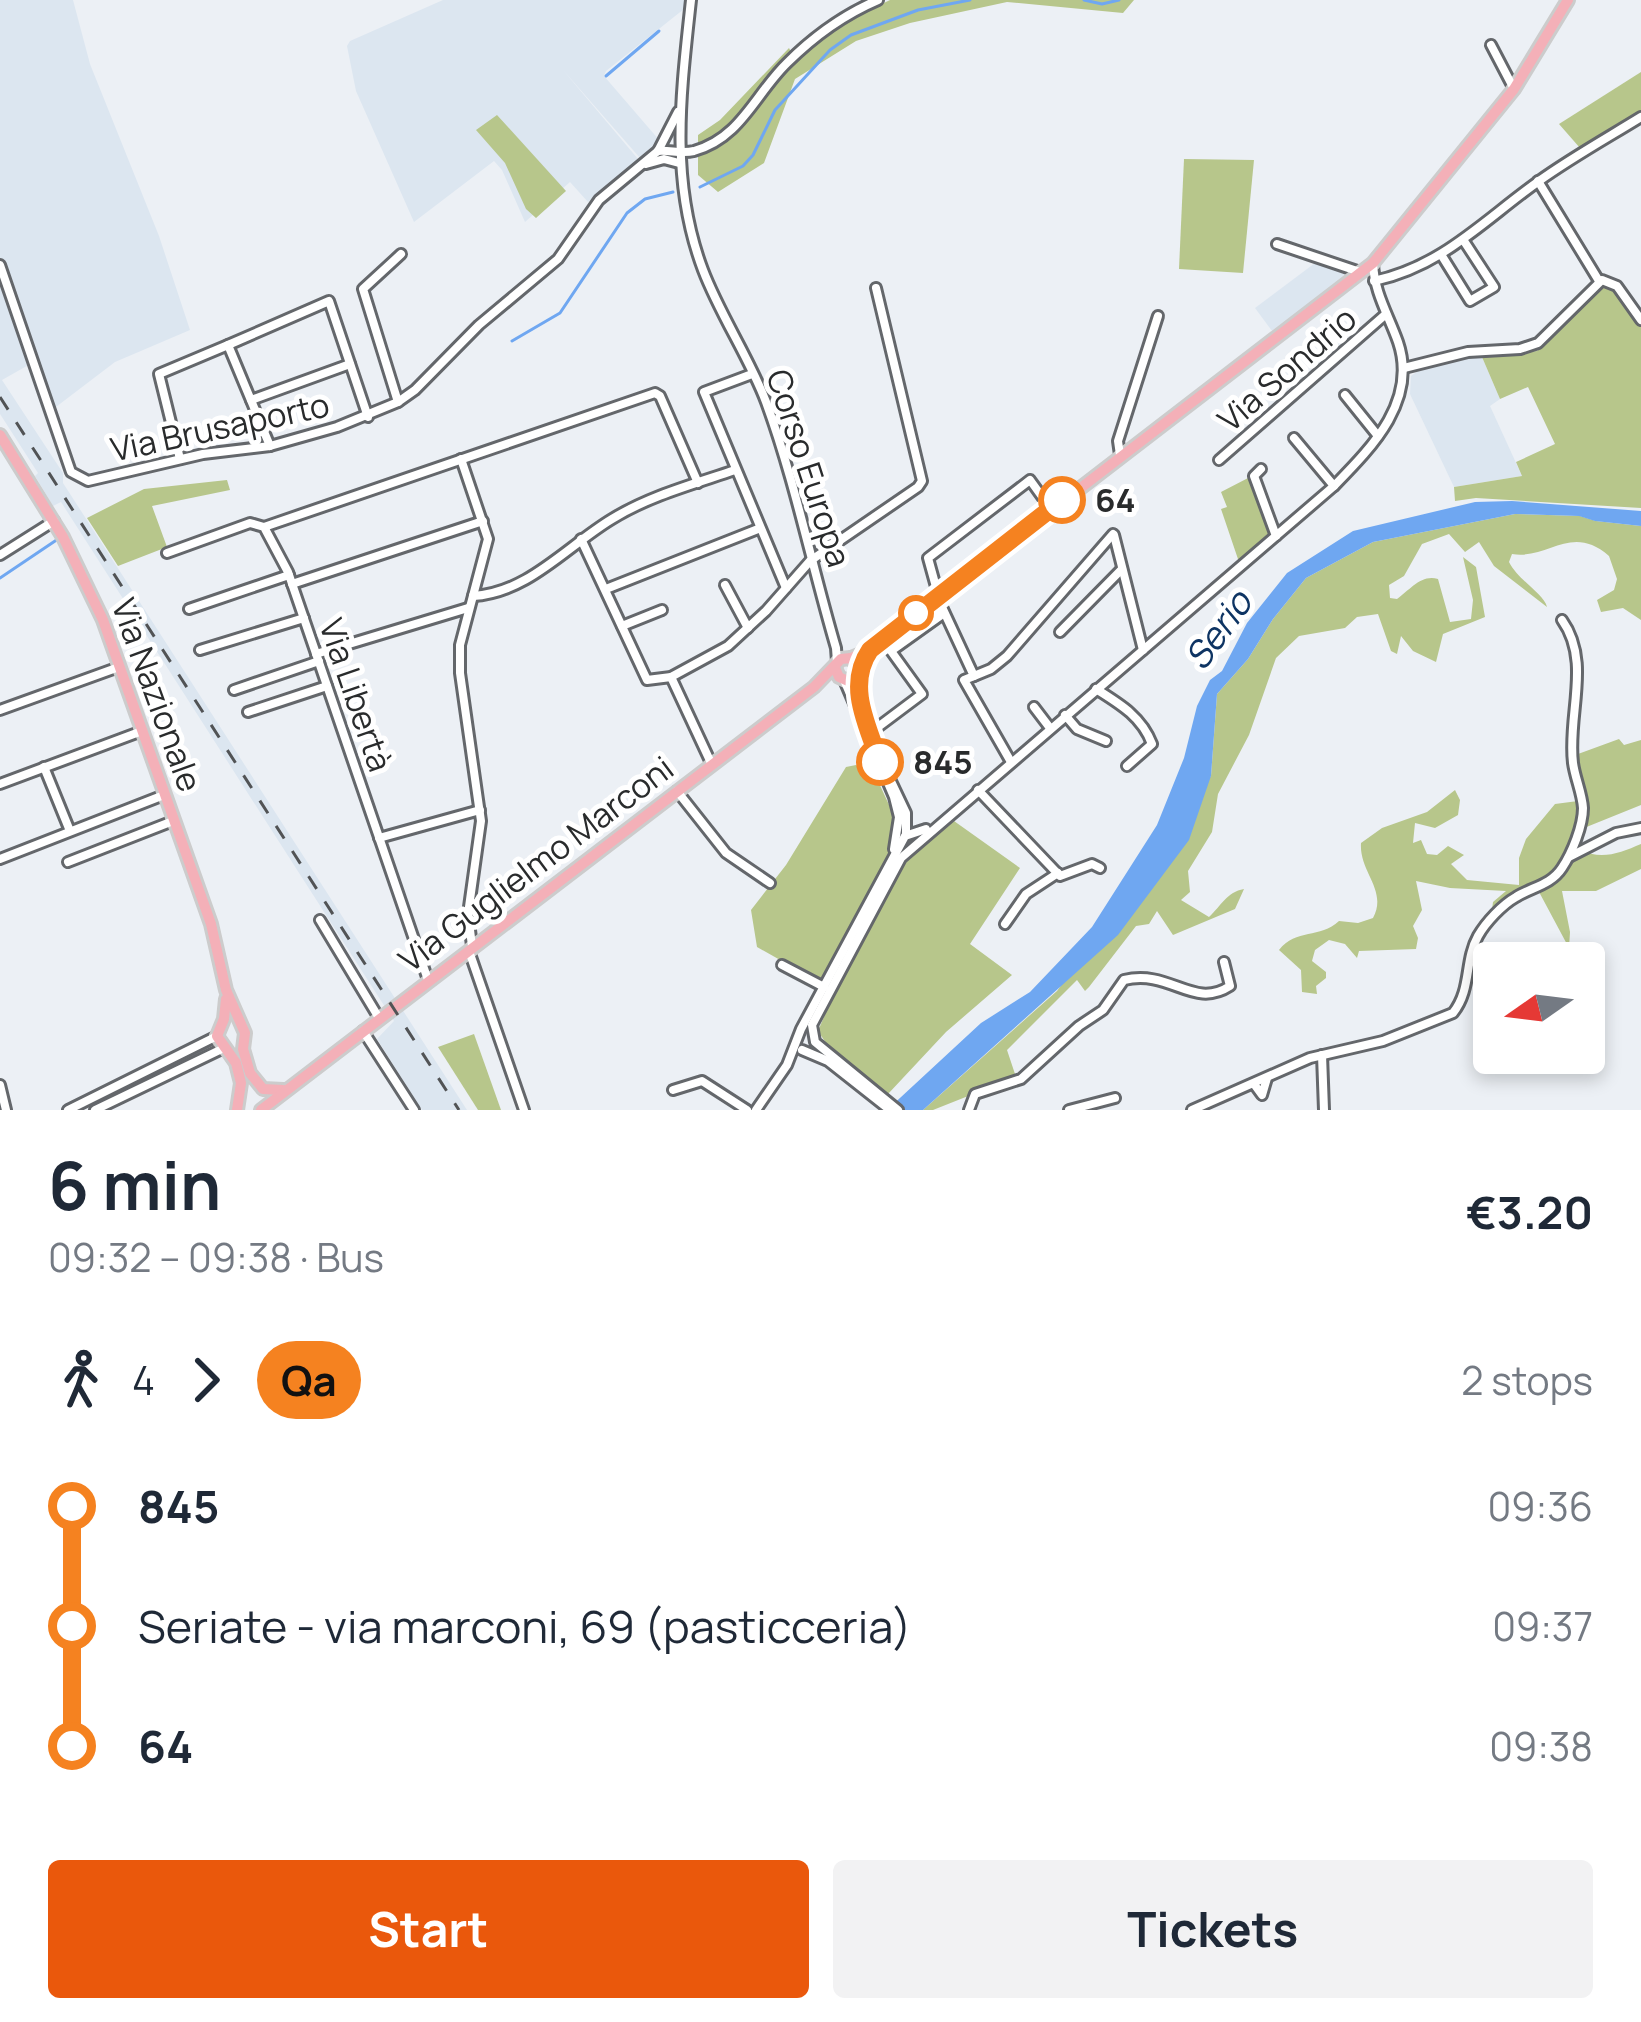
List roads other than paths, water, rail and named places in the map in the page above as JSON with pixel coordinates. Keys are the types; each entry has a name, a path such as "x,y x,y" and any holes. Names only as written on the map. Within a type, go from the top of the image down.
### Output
{"main road":[{"name":"Via Guglielmo Marconi","path":"263,1109 1357,276 1514,89 1568,0"},
{"name":"Via Nazionale","path":"0,435 31,482 45,524 63,537 103,620 211,924 226,990 245,1033 244,1049 266,1100 263,1109"},
{"name":"Via Nazionale","path":"221,1036 226,990"},
{"path":"239,1023 221,1036 236,1063 239,1103"},
{"path":"239,1103 246,1085 283,1090"}],"street":[{"name":"Via Brusaporto","path":"691,0 679,158 693,242"},
{"path":"639,167 679,158 728,134 808,42 831,24 878,0"},
{"path":"1491,45 1514,89"},
{"name":"Via Brusaporto","path":"0,265 71,472 88,481 180,459 270,446 368,417 415,390 478,325 558,259 599,200 658,151 679,112"},
{"path":"1375,286 1442,256 1538,182 1641,117"},
{"path":"658,151 679,158"},
{"path":"1538,182 1599,281"},
{"path":"1442,256 1470,301 1493,287 1464,241"},
{"name":"Corso Europa","path":"693,242 775,431 836,648 899,817 891,859 871,898"},
{"path":"1277,244 1375,286"},
{"path":"398,402 363,289 400,254"},
{"path":"756,1110 806,1043 814,1019 901,858 930,828 1166,633 1334,486 1378,436 1397,404 1404,368 1375,286 1372,263"},
{"path":"1599,281 1614,283 1637,306 1641,320"},
{"path":"1404,368 1468,352 1538,344 1599,281"},
{"path":"581,539 646,680 671,676 728,646 810,561 922,482 876,288"},
{"path":"180,459 159,374 329,301 368,417"},
{"name":"Via Sondrio","path":"1220,460 1386,314"},
{"path":"1120,455 1118,441 1158,316"},
{"path":"228,345 270,446"},
{"path":"250,400 350,364"},
{"path":"752,374 704,392 786,588"},
{"path":"167,553 250,523 264,527 655,393 660,395 698,483"},
{"path":"1345,394 1378,436"},
{"path":"1294,438 1334,486"},
{"path":"461,459 488,549 460,645 480,810 468,914 470,948 524,1110"},
{"path":"1261,469 1254,476 1276,536"},
{"path":"473,596 493,594 524,581 616,516 735,470"},
{"path":"974,676 938,595 928,558 1030,480 1051,509"},
{"path":"189,609 483,521"},
{"path":"0,556 45,524"},
{"name":"Via Libertà","path":"264,527 291,580 428,980"},
{"path":"606,589 758,529"},
{"path":"1011,762 964,680 1007,656 1113,534 1143,650"},
{"path":"1060,632 1122,568"},
{"path":"482,569 485,586 493,594"},
{"path":"725,585 748,628"},
{"path":"234,690 317,657 468,608"},
{"path":"622,626 662,610"},
{"path":"869,733 922,694 891,651 940,616"},
{"path":"200,650 304,618"},
{"path":"1192,1110 1322,1055 1383,1041 1453,1013 1466,995 1474,943 1482,930 1514,898 1560,872 1583,808 1573,760 1576,646 1562,620"},
{"path":"0,710 119,667"},
{"path":"671,676 712,765"},
{"path":"248,712 327,686"},
{"path":"1096,689 1130,710 1150,735 1152,743 1127,766"},
{"path":"1034,706 1050,728"},
{"path":"1065,715 1077,728 1106,741"},
{"path":"1073,742 1077,728"},
{"path":"0,784 142,731"},
{"path":"44,767 70,831"},
{"name":"Corso Europa","path":"883,770 906,813"},
{"path":"978,790 1064,878 1092,864 1100,868"},
{"path":"677,791 726,854 770,883"},
{"path":"0,859 164,796"},
{"path":"380,838 480,810"},
{"path":"906,813 909,820 930,828"},
{"path":"901,858 906,813"},
{"path":"68,862 173,820"},
{"path":"806,1043 824,987 905,836 930,828"},
{"path":"1568,857 1616,833 1641,828"},
{"path":"1005,924 1026,894 1058,873"},
{"path":"320,920 380,1018"},
{"path":"969,1110 975,1094 1021,1079 1103,1010 1124,980 1148,976 1175,983 1196,996 1205,995 1230,986 1224,962"},
{"path":"782,965 824,987"},
{"path":"362,1030 414,1110"},
{"path":"95,1110 221,1036"},
{"path":"806,1043 894,1110"},
{"path":"1322,1055 1324,1110"},
{"path":"68,1110 176,1064"},
{"path":"1254,1110 1267,1078"},
{"path":"673,1090 702,1081 747,1110"},
{"path":"1254,1084 1262,1095"},
{"path":"0,1085 6,1110"},
{"path":"108,1104 112,1090"},
{"path":"1069,1110 1114,1098"}],"water":[{"path":"1475,502 1641,511 1641,526 1579,516 1515,514 1373,542 1306,578 1217,694 1211,776 1189,840 1118,935 923,1110 887,1110 981,1023 1030,992 1092,927 1157,825 1210,680 1222,671 1247,623 1287,573 1353,531"}],"waterway":[{"path":"700,187 743,166 775,110 830,50 851,35 918,10 970,0"},
{"path":"1084,0 1102,4 1119,0"},
{"path":"606,76 659,31"},
{"path":"512,341 560,313 627,213 645,199 673,192"},
{"path":"0,578 58,539"}],"railway":[{"path":"0,397 459,1110"}],"place":[{"name":"64","path":"1062,500"},
{"name":"845","path":"880,762"}],"water label":[{"name":"Serio","path":"1218,630"}]}
